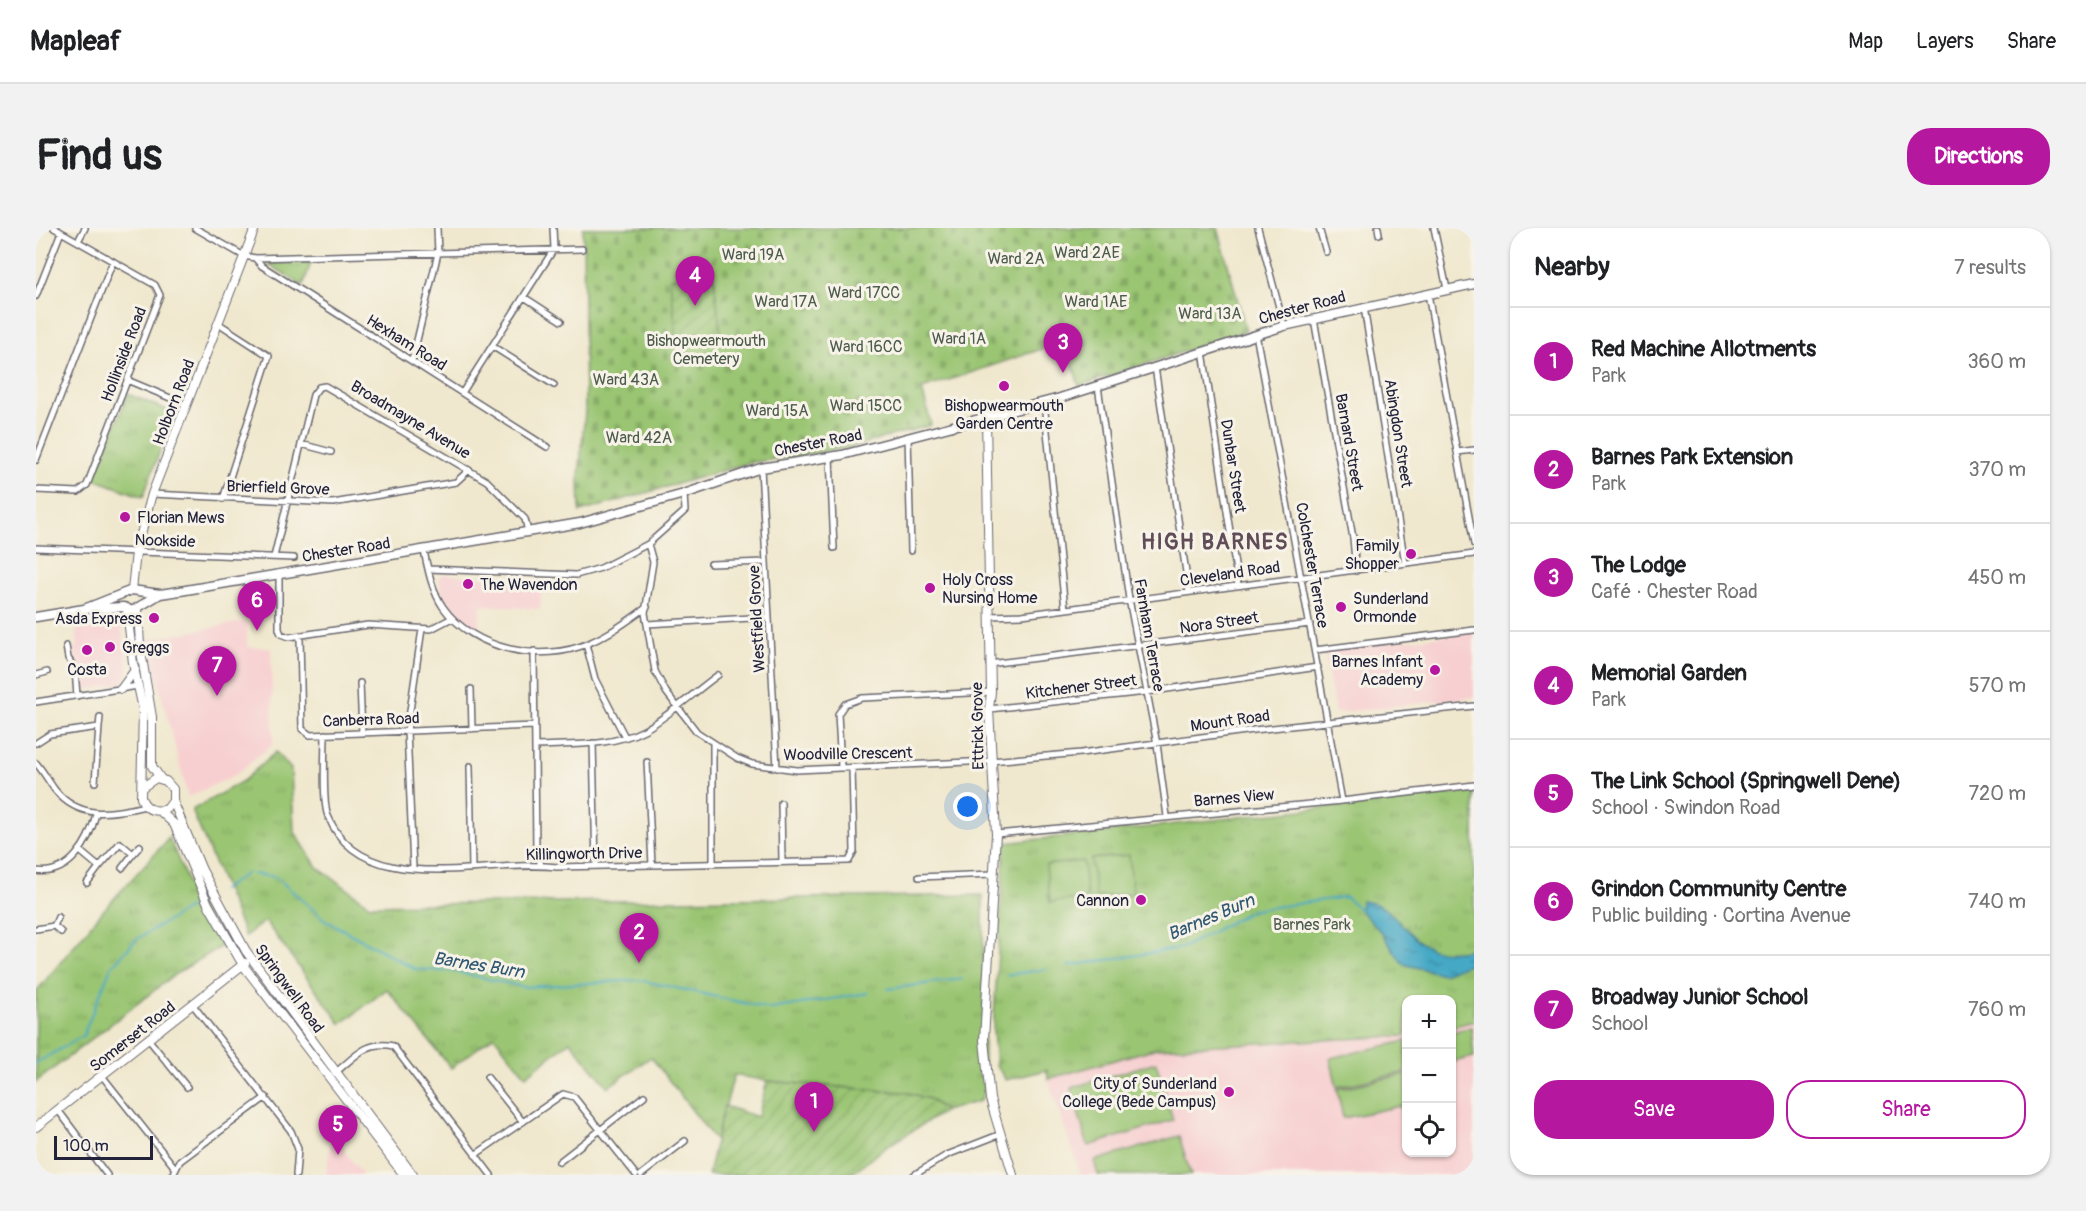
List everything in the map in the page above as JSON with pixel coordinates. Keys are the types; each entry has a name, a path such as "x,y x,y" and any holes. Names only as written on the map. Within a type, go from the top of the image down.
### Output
{"main road":[{"name":"Holborn Road","path":"132,591 136,552 152,494 255,228"},
{"name":"Chester Road","path":"132,591 160,594 528,534 580,523 684,494 761,468 830,457 1044,402 1284,326 1427,292 1474,284"},
{"name":"Ettrick Grove","path":"986,417 991,692 990,761 996,834 984,1040 990,1099 1013,1175"},
{"path":"132,591 122,600 126,608 143,709 141,798 145,806 160,811 167,809 173,801"},
{"path":"36,617 84,609 140,607 142,596 132,591 84,609"},
{"name":"Chester Road","path":"140,607 160,594"},
{"name":"Springwell Road","path":"140,607 140,646 152,717 152,766 160,779 169,783 173,789 173,801 206,879 251,959 404,1175"},
{"path":"121,689 135,670"},
{"path":"143,787 150,780 160,779"},
{"name":"Springwell Road","path":"160,811 174,825 208,904 243,965 414,1175"},
{"name":"Somerset Road","path":"36,1126 103,1077 251,959"}],"street":[{"name":"Hollinside Road","path":"36,490 78,492 87,485 160,293 155,285 54,228"},
{"path":"78,241 85,228"},
{"path":"195,228 244,256 255,258 582,249"},
{"path":"412,361 438,253 437,228"},
{"path":"462,393 554,249 553,228"},
{"path":"1258,228 1284,326"},
{"path":"1319,228 1326,252"},
{"path":"1434,228 1447,288"},
{"path":"36,296 61,232"},
{"name":"Hexham Road","path":"255,258 262,266 547,447"},
{"path":"36,460 113,261"},
{"path":"36,276 43,278"},
{"path":"1427,292 1474,544"},
{"path":"524,297 561,321"},
{"name":"Abingdon Street","path":"1364,307 1406,563"},
{"name":"Barnard Street","path":"1314,319 1353,537 1356,571"},
{"path":"218,323 269,356 223,499"},
{"name":"Colchester Terrace","path":"1256,334 1342,801"},
{"path":"492,346 554,385"},
{"name":"Dunbar Street","path":"1203,351 1238,585"},
{"path":"1155,367 1189,592"},
{"path":"127,380 187,405"},
{"name":"Broadmayne Avenue","path":"274,557 314,392 322,386 329,386 487,481 525,519 528,534"},
{"name":"Farnham Terrace","path":"1098,386 1129,599 1157,744 1167,816"},
{"path":"1044,402 1065,609"},
{"path":"908,437 911,551"},
{"path":"300,444 331,452"},
{"path":"1457,452 1474,450"},
{"path":"830,457 834,548"},
{"name":"Westfield Grove","path":"761,468 777,768"},
{"name":"Brierfield Grove","path":"152,494 286,503 333,503 456,482 469,470"},
{"path":"288,494 294,503"},
{"path":"428,569 576,575 601,568 648,544 685,511 684,494"},
{"path":"277,502 283,516"},
{"name":"Woodville Crescent","path":"648,544 653,558 647,624 655,671 676,706 698,732 713,743 737,758 777,768 797,770 990,761"},
{"name":"Nookside","path":"36,548 294,558"},
{"path":"424,551 437,596 452,618 474,636 492,644 548,652 586,645 618,628 647,607"},
{"name":"Cleveland Road","path":"989,616 1022,615 1474,554"},
{"path":"711,564 766,562"},
{"path":"279,575 279,629 281,634 289,637 300,638 368,625 439,627 452,618"},
{"path":"647,624 769,616"},
{"name":"Nora Street","path":"989,664 1310,624"},
{"path":"413,868 407,731 422,628"},
{"path":"1315,650 1474,630"},
{"name":"Canberra Road","path":"300,638 302,729 310,735 535,726"},
{"path":"586,645 595,679 626,737"},
{"path":"66,646 68,658 75,669 77,696"},
{"path":"534,651 536,851 541,865"},
{"name":"Kitchener Street","path":"989,709 1147,692 1318,667"},
{"path":"36,675 47,672"},
{"path":"535,746 593,743 626,737 645,729 718,675"},
{"path":"360,683 362,733"},
{"path":"36,702 138,686"},
{"path":"471,689 472,729"},
{"path":"841,767 838,714 845,704 861,698 991,692"},
{"name":"Mount Road","path":"990,761 1157,744 1254,730 1474,706"},
{"path":"95,782 100,717"},
{"path":"36,743 50,734 99,727"},
{"name":"Killingworth Drive","path":"325,734 327,814 336,830 355,851 372,862 413,868 849,861 854,851 852,768"},
{"path":"593,743 596,866"},
{"path":"713,743 713,864"},
{"path":"648,762 652,865"},
{"path":"36,764 63,799 81,810 96,814 145,806"},
{"path":"470,766 472,868"},
{"name":"Barnes View","path":"996,834 1342,801 1474,785"},
{"path":"781,803 782,862"},
{"path":"36,871 58,868 69,862 80,851 93,828 96,814"},
{"path":"87,883 120,843 133,854"},
{"path":"122,868 140,846"},
{"path":"80,851 99,867"},
{"path":"919,876 993,874"},
{"path":"54,926 58,917"},
{"path":"36,929 54,926"},
{"path":"54,926 61,932"},
{"path":"193,1005 291,1131 298,1149 296,1175"},
{"path":"149,1040 187,1087"},
{"path":"332,1075 364,1050 378,1043 393,1047 491,1175"},
{"path":"103,1077 175,1172 180,1161 266,1097"},
{"path":"487,1077 523,1122"},
{"path":"476,1155 563,1094 574,1097 636,1175"},
{"path":"558,1162 644,1096"},
{"path":"57,1110 107,1175"},
{"path":"915,1175 947,1155 1001,1134"},
{"path":"641,1175 686,1141"}],"shaded area":[{"path":"445,574 542,582 540,609 481,605 478,630 457,613 441,592 438,577"},
{"path":"112,614 121,621 128,672 122,683 86,690 81,686 74,647 78,646 74,619"},
{"path":"247,621 247,647 271,648 273,744 235,775 188,797 147,640"},
{"path":"1474,632 1474,697 1335,713 1324,650"},
{"name":"City of Sunderland College (Bede Campus)","path":"1474,1021 1474,1175 1081,1175 1048,1079 1157,1048 1402,1036 1402,1157 1456,1157 1456,1026"},
{"path":"332,1135 363,1175 326,1175"}],"green space":[{"name":"Bishopwearmouth Cemetery","path":"583,228 1218,228 1246,331 1079,386 1066,341 922,389 931,425 847,448 749,463 580,512 579,476 585,412"},
{"path":"311,262 303,286 267,263"},
{"path":"713,273 721,334 677,340 670,278"},
{"path":"128,394 174,413 143,497 94,479"},
{"path":"276,752 291,769 294,831 317,867 370,905 983,895 984,1093 980,1101 945,1111 929,1099 909,1093 768,1081 734,1075 716,1141 651,1057 608,1087 570,1041 526,1076 494,1036 451,1068 387,989 341,1024 265,921 245,936 192,810 243,781"},
{"name":"Barnes Park","path":"1474,791 1474,1021 1456,1026 1456,995 1402,995 1402,1036 1157,1048 1048,1079 1047,1070 1006,1080 996,1065 993,1031 1005,843"},
{"path":"169,838 191,890 222,946 177,973 36,1082 36,992 101,913"},
{"path":"1129,855 1133,893 1096,897 1091,859"},
{"path":"1083,861 1087,898 1050,902 1046,865"},
{"path":"1471,1027 1474,1057 1456,1061 1456,1031"},
{"path":"1402,1042 1402,1073 1337,1087 1330,1058"},
{"path":"1156,1062 1173,1120 1088,1146 1071,1088"},
{"path":"1402,1075 1402,1110 1401,1106 1343,1118 1337,1089"},
{"path":"767,1081 909,1093 929,1099 945,1111 889,1145 849,1175 708,1175 724,1106 758,1117"},
{"path":"1179,1136 1191,1175 1098,1175 1094,1161"}],"water":[{"path":"1361,901 1378,905 1390,913 1420,943 1434,949 1451,952 1474,948 1474,962 1443,974 1403,964 1382,933 1360,910"}],"waterway":[{"path":"222,890 247,873"},
{"name":"Barnes Burn","path":"253,874 276,877 325,920 415,969 457,972 524,987 640,980 771,1009 868,993"},
{"name":"Barnes Burn","path":"1068,966 1182,948 1253,910 1346,897 1360,910"},
{"name":"Barnes Burn","path":"36,1063 83,1036 111,967 137,939 193,906"},
{"name":"Barnes Burn","path":"1006,975 1047,969"},
{"path":"888,989 962,979"}],"place":[{"name":"Memorial Garden","path":"695,306"},
{"name":"The Lodge","path":"1063,373"},
{"name":"Bishopwearmouth Garden Centre","path":"1004,386"},
{"name":"Florian Mews","path":"125,517"},
{"name":"Family Shopper","path":"1411,554"},
{"name":"The Wavendon","path":"468,584"},
{"name":"Holy Cross Nursing Home","path":"930,588"},
{"name":"Sunderland Ormonde","path":"1341,607"},
{"name":"Asda Express","path":"154,618"},
{"name":"Grindon Community Centre","path":"257,631"},
{"name":"Greggs","path":"110,647"},
{"name":"Costa","path":"87,650"},
{"name":"Barnes Infant Academy","path":"1435,670"},
{"name":"Broadway Junior School","path":"217,696"},
{"name":"Cannon","path":"1141,900"},
{"name":"Barnes Park Extension","path":"639,963"},
{"name":"City of Sunderland College (Bede Campus)","path":"1229,1092"},
{"name":"Red Machine Allotments","path":"814,1132"},
{"name":"The Link School (Springwell Dene)","path":"338,1155"}],"district":[{"name":"HIGH BARNES","path":"1215,541"}],"park label":[{"name":"Ward 2AE","path":"1087,252"},
{"name":"Ward 19A","path":"753,254"},
{"name":"Ward 2A","path":"1016,258"},
{"name":"Ward 17CC","path":"864,292"},
{"name":"Ward 17A","path":"786,301"},
{"name":"Ward 1AE","path":"1096,301"},
{"name":"Ward 13A","path":"1210,313"},
{"name":"Ward 1A","path":"959,338"},
{"name":"Ward 16CC","path":"866,346"},
{"name":"Ward 43A","path":"626,379"},
{"name":"Ward 15CC","path":"866,405"},
{"name":"Ward 15A","path":"777,410"},
{"name":"Ward 42A","path":"639,437"}]}
